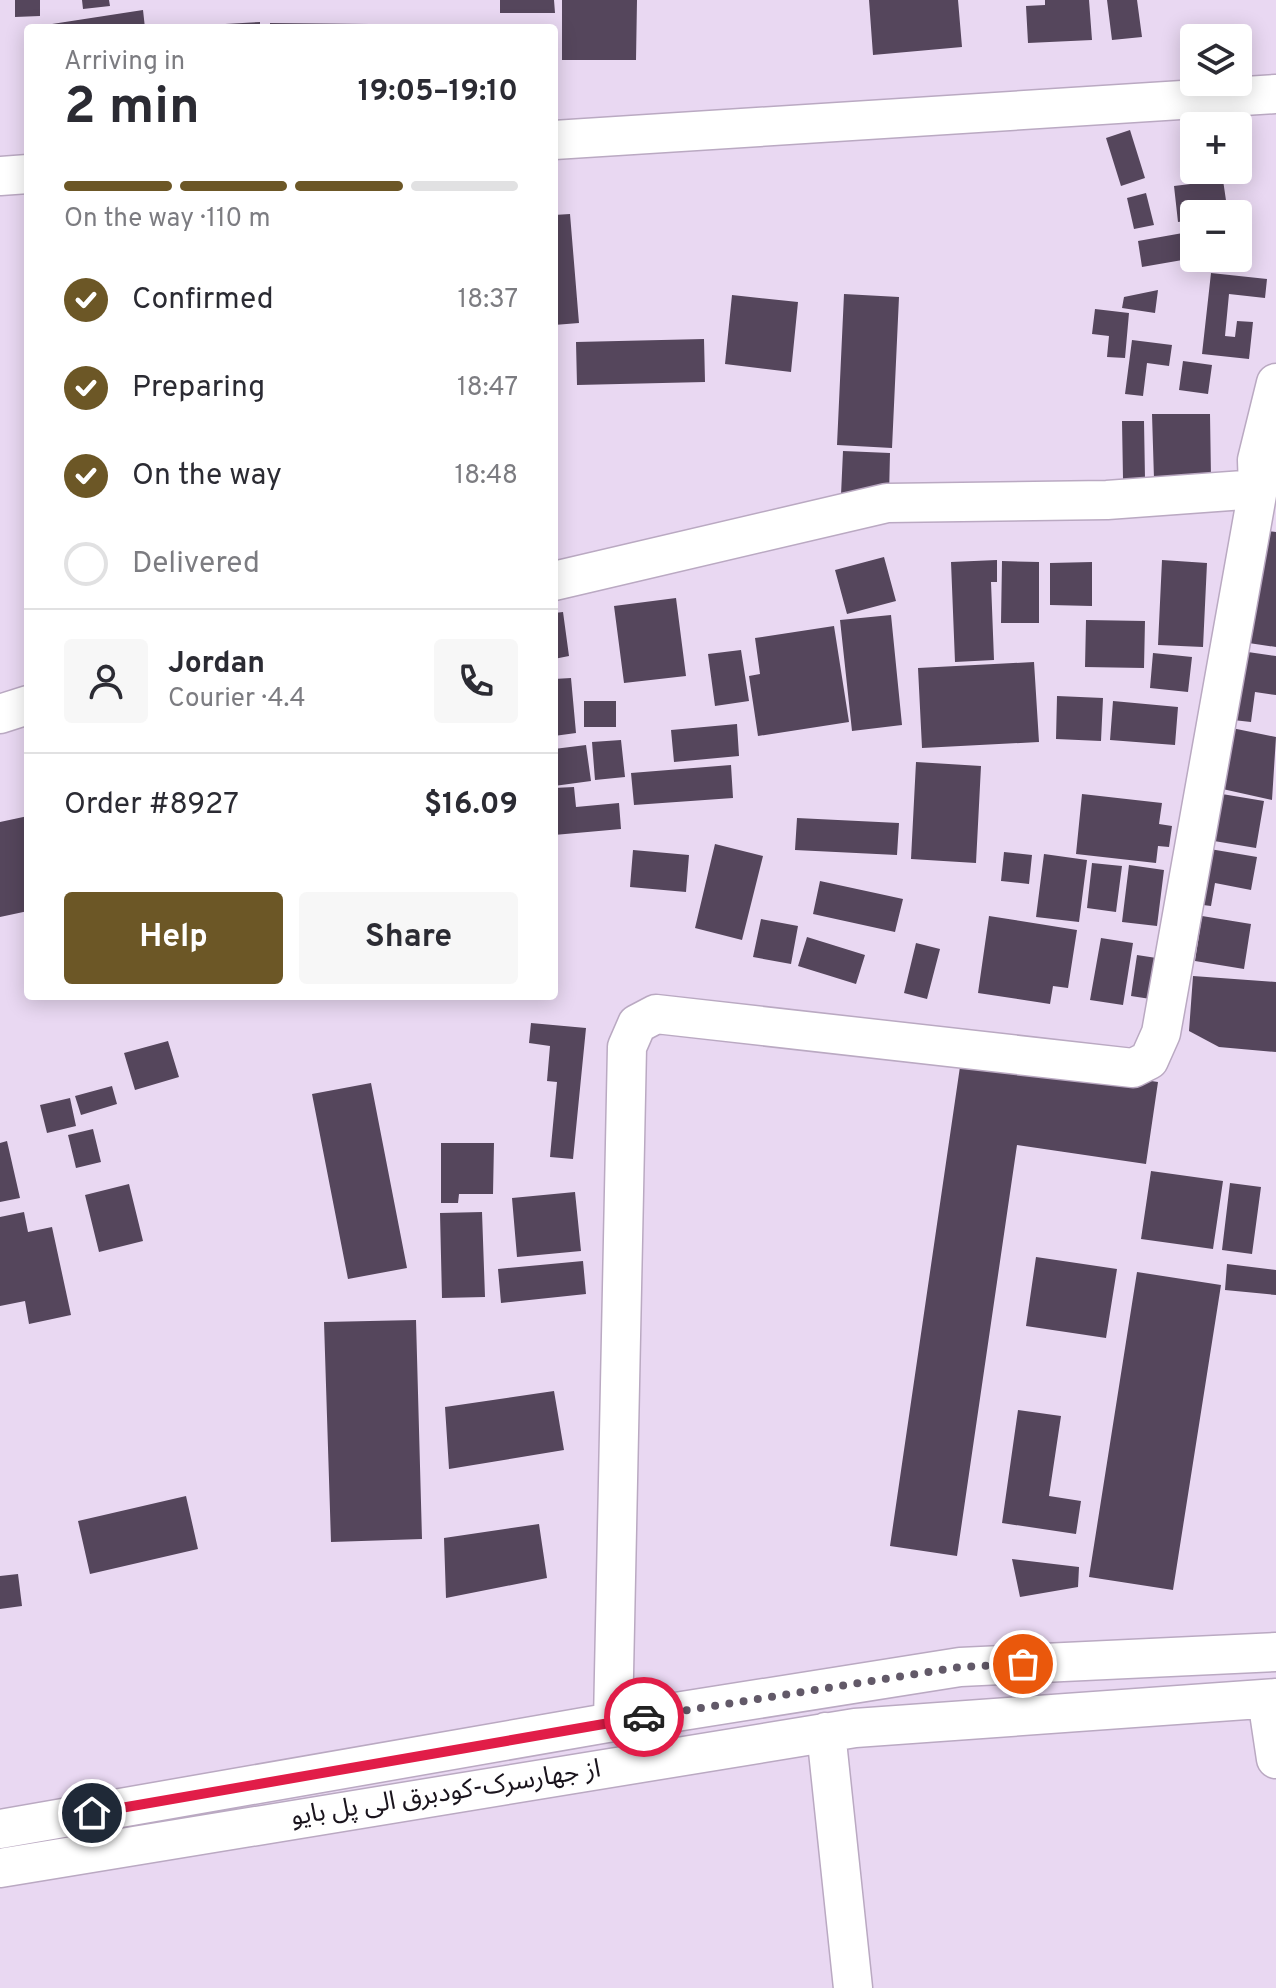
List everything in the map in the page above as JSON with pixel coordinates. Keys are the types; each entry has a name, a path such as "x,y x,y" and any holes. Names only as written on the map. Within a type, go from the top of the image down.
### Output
{"street":[{"path":"558,140 1276,94"},
{"path":"0,176 24,174"},
{"path":"613,1722 627,1047 637,1024 656,1014 1133,1068 1149,1060 1161,1033 1264,471 1276,383"},
{"path":"558,580 887,503 1107,500 1264,471"},
{"path":"0,714 24,706"},
{"name":"از جهارسرک-کودبرق الی پل بایو","path":"0,1829 613,1722 960,1667 1276,1652"},
{"path":"1272,1698 1276,1759"},
{"name":"از جهارسرک-کودبرق الی پل بایو","path":"0,1868 826,1732 1272,1698"},
{"path":"826,1732 853,1988"}],"building":[{"path":"15,0 40,0 40,16 15,17"},
{"path":"82,0 109,0 110,6 83,9"},
{"path":"500,0 554,0 555,13 500,13"},
{"path":"562,0 637,0 636,60 562,60"},
{"path":"869,0 958,0 962,47 873,55"},
{"path":"1045,0 1089,0 1092,40 1028,43 1026,6 1045,5"},
{"path":"1107,0 1137,0 1142,37 1112,40"},
{"path":"143,10 145,24 52,24"},
{"path":"270,23 369,24 270,24"},
{"path":"1130,130 1145,178 1121,186 1106,138"},
{"path":"1224,184 1226,200 1180,200 1178,222 1174,186"},
{"path":"1146,193 1154,225 1134,229 1127,198"},
{"path":"570,214 579,323 558,325 558,215"},
{"path":"1180,234 1180,260 1142,267 1138,241"},
{"path":"1211,273 1267,279 1265,298 1229,294 1225,336 1235,337 1237,321 1253,322 1249,359 1202,354"},
{"path":"1158,290 1155,313 1122,308 1124,297"},
{"path":"844,294 899,297 892,448 837,445"},
{"path":"732,295 798,302 791,372 725,364"},
{"path":"1095,309 1129,313 1125,358 1107,357 1109,336 1092,334"},
{"path":"704,339 705,382 577,385 576,342"},
{"path":"1132,340 1172,345 1169,366 1147,363 1143,396 1125,394"},
{"path":"1183,361 1212,365 1208,394 1179,390"},
{"path":"1152,414 1210,414 1211,478 1154,479"},
{"path":"1122,421 1144,421 1145,479 1123,479"},
{"path":"843,451 890,453 889,496 841,495"},
{"path":"1260,530 1276,532 1276,647 1242,642"},
{"path":"884,557 896,601 847,614 835,570"},
{"path":"997,560 997,582 991,582 994,660 955,662 951,562"},
{"path":"1162,560 1207,563 1203,647 1158,645"},
{"path":"1002,561 1039,562 1039,623 1001,623"},
{"path":"1092,562 1092,606 1050,605 1050,563"},
{"path":"676,598 686,676 624,683 614,606"},
{"path":"563,612 569,656 558,658 558,613"},
{"path":"891,615 902,725 852,731 840,620"},
{"path":"1086,620 1145,621 1144,668 1085,667"},
{"path":"834,626 849,722 758,736 749,676 760,674 755,638"},
{"path":"741,650 749,701 715,706 708,654"},
{"path":"1234,650 1276,656 1276,695 1255,692 1251,722 1224,719"},
{"path":"1153,653 1192,657 1188,692 1150,688"},
{"path":"1034,662 1039,742 922,748 918,668"},
{"path":"571,678 576,733 558,735 558,679"},
{"path":"1057,696 1103,698 1101,741 1056,739"},
{"path":"584,701 616,701 616,727 584,727"},
{"path":"1113,701 1178,707 1175,745 1110,740"},
{"path":"737,724 739,756 674,762 671,730"},
{"path":"1222,726 1276,737 1272,800 1209,786"},
{"path":"621,740 625,777 595,780 592,742"},
{"path":"586,745 591,781 558,785 558,748"},
{"path":"916,762 981,766 976,863 911,859"},
{"path":"731,765 733,798 634,805 631,773"},
{"path":"574,787 576,807 619,803 621,829 558,835 558,788"},
{"path":"1210,792 1264,801 1256,848 1202,839"},
{"path":"1082,794 1162,803 1159,824 1172,826 1169,847 1158,846 1156,863 1076,854"},
{"path":"24,817 24,912 0,917 0,822"},
{"path":"797,818 899,823 897,855 795,850"},
{"path":"715,844 763,856 742,940 695,928"},
{"path":"1204,848 1257,857 1251,890 1215,883 1211,906 1195,904"},
{"path":"633,850 689,855 686,892 630,887"},
{"path":"1004,852 1032,855 1029,884 1001,881"},
{"path":"1044,854 1087,860 1079,922 1036,917"},
{"path":"1092,863 1122,866 1116,912 1087,908"},
{"path":"1129,865 1164,870 1157,926 1122,922"},
{"path":"820,881 903,899 895,932 813,914"},
{"path":"989,916 1077,930 1068,988 1053,986 1050,1004 978,993"},
{"path":"1202,916 1251,924 1244,969 1195,961"},
{"path":"761,919 798,926 791,964 753,957"},
{"path":"807,937 865,955 856,984 798,966"},
{"path":"1101,938 1133,943 1123,1005 1090,1000"},
{"path":"916,943 940,949 927,999 904,993"},
{"path":"1137,955 1163,959 1157,1000 1131,996"},
{"path":"1193,976 1276,982 1276,1052 1219,1047 1189,1031"},
{"path":"531,1023 586,1028 573,1159 550,1157 557,1082 547,1081 550,1046 529,1043"},
{"path":"168,1041 179,1077 135,1090 124,1053"},
{"path":"962,1053 1158,1082 1146,1164 1017,1145 957,1556 890,1546"},
{"path":"371,1083 407,1268 348,1279 312,1094"},
{"path":"112,1086 117,1104 81,1115 75,1096"},
{"path":"70,1098 76,1126 47,1133 40,1105"},
{"path":"93,1129 101,1162 76,1168 68,1135"},
{"path":"7,1141 20,1198 0,1202 0,1143"},
{"path":"441,1143 494,1143 493,1194 459,1194 458,1203 441,1203"},
{"path":"1151,1171 1223,1181 1213,1249 1141,1239"},
{"path":"1230,1183 1261,1187 1252,1254 1222,1250"},
{"path":"129,1184 143,1241 99,1252 85,1195"},
{"path":"575,1192 581,1251 517,1257 512,1198"},
{"path":"24,1212 28,1232 52,1227 71,1315 29,1324 25,1301 0,1306 0,1217"},
{"path":"482,1212 485,1297 442,1298 440,1213"},
{"path":"1036,1257 1117,1269 1106,1338 1026,1326"},
{"path":"583,1261 586,1294 501,1303 498,1269"},
{"path":"1227,1264 1276,1270 1276,1295 1225,1290"},
{"path":"1137,1272 1221,1285 1173,1590 1089,1577"},
{"path":"416,1320 422,1539 331,1542 324,1322"},
{"path":"554,1391 564,1450 449,1469 445,1407"},
{"path":"1018,1410 1061,1416 1049,1496 1081,1501 1076,1534 1002,1523"},
{"path":"186,1496 198,1549 90,1574 78,1521"},
{"path":"539,1524 547,1578 446,1598 444,1538"},
{"path":"1012,1559 1079,1567 1078,1587 1020,1597"},
{"path":"18,1574 22,1606 0,1609 0,1576"}],"way so far":[{"path":"644,1717 960,1667 1023,1664"}],"route":[{"path":"92,1813 644,1717"}]}
